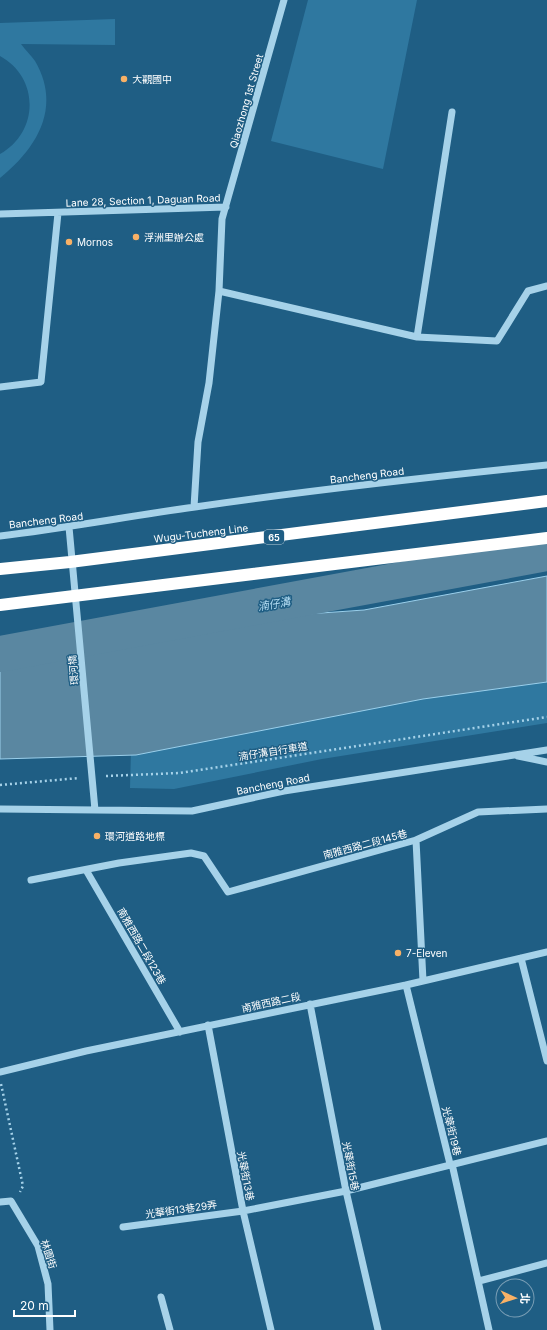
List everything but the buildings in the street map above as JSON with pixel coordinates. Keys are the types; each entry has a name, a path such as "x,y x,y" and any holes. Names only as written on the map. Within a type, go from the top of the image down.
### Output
{"highway":[{"name":"Wugu-Tucheng Line","path":"0,569 70,562 547,501"},
{"path":"0,605 547,538"}],"street":[{"name":"Qiaozhong 1st Street","path":"226,207 284,0"},
{"path":"417,337 452,112"},
{"name":"Lane 28, Section 1, Daguan Road","path":"0,214 226,207 222,219 220,291 209,383 198,442 194,507"},
{"path":"0,387 41,382 58,213"},
{"path":"220,291 417,337 497,341 528,291 547,286"},
{"name":"Bancheng Road","path":"0,536 69,527 194,507 394,481 547,465"},
{"name":"環河橋","path":"69,527 95,810"},
{"name":"Bancheng Road","path":"0,809 192,810 284,791 547,750"},
{"path":"514,755 547,762"},
{"path":"416,840 478,812 547,809"},
{"name":"南雅西路二段145巷","path":"86,870 191,853 204,856 228,892 416,840 423,981"},
{"path":"31,880 86,870"},
{"name":"南雅西路二段123巷","path":"86,870 180,1032"},
{"name":"南雅西路二段","path":"0,1072 86,1051 406,985 547,952"},
{"path":"521,958 547,1061"},
{"name":"光華街19巷","path":"406,985 450,1164 452,1164 489,1330"},
{"name":"光華街15巷","path":"310,1004 346,1191 378,1330"},
{"name":"光華街13巷","path":"208,1025 243,1211 271,1330"},
{"name":"光華街13巷29弄","path":"123,1227 243,1211 346,1191 547,1141"},
{"path":"0,1202 11,1201 13,1204"},
{"name":"林園街","path":"13,1204 38,1246 48,1284 50,1330"},
{"path":"479,1281 547,1264"},
{"path":"161,1297 170,1330"}],"path":[{"name":"湳仔溝自行車道","path":"0,785 39,783 93,777 180,773 547,717"},
{"path":"0,1080 23,1186 13,1204"}],"shaded area":[{"path":"308,0 417,0 383,169 271,141"},
{"path":"115,19 115,45 21,44 35,61 43,78 46,94 46,110 42,126 25,154 0,178 0,154 13,144 22,132 28,119 30,105 28,91 22,78 13,66 0,56 0,23"},
{"path":"547,576 547,682 423,699 136,755 0,759 0,653 122,631 221,620 364,610"},
{"path":"547,666 547,723 322,759 174,789 130,788 131,750"}],"waterway":[{"name":"湳仔溝","path":"0,654 547,553"}],"place":[{"name":"大觀國中","path":"124,79"},
{"name":"浮洲里辦公處","path":"136,237"},
{"name":"Mornos","path":"69,242"},
{"name":"環河道路地標","path":"97,836"},
{"name":"7-Eleven","path":"398,953"}]}
